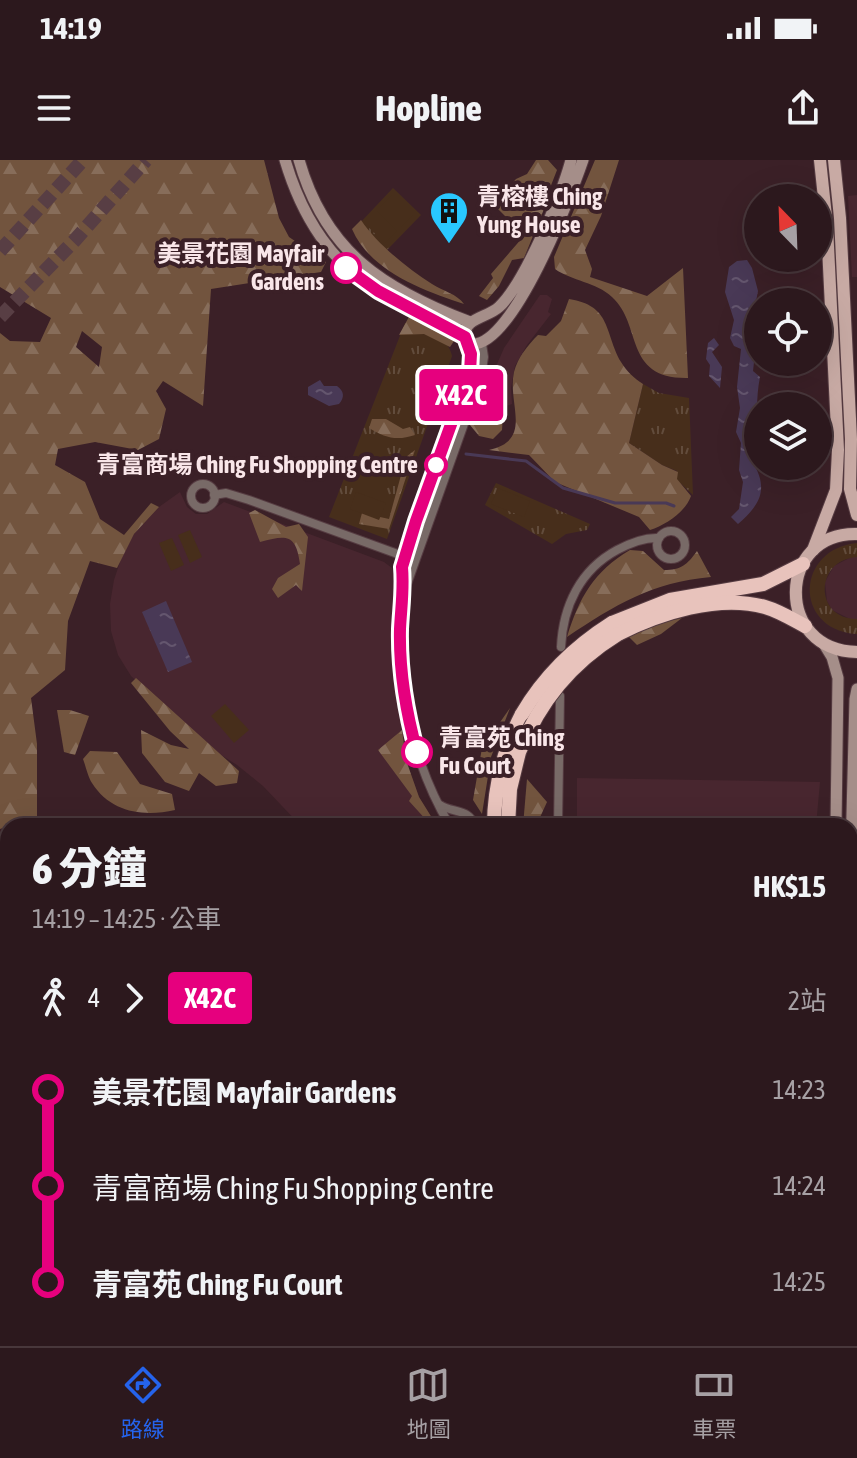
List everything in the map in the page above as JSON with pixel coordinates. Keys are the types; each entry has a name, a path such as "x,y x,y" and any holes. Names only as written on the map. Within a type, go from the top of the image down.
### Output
{"highway":[{"path":"495,818 502,764 522,714 558,665 583,642 670,600 763,584 803,564"},
{"path":"508,818 510,789 519,752 534,720 555,688 615,628 678,612 739,604 766,607 805,626"}],"main road":[{"path":"285,160 304,210 324,242 346,268 378,291 467,340 485,340 510,316 525,293 556,229 583,160"},
{"path":"299,160 325,224 352,256 395,286 487,325 485,340"},
{"path":"467,340 465,327 498,308 516,283 548,221 571,160"},
{"path":"820,160 836,274 851,439 850,489 857,515"},
{"path":"834,160 836,490 813,550 796,579 795,594 797,611 805,626 824,644 832,657 838,678 836,818"},
{"path":"813,550 836,537 857,534"},
{"path":"824,644 837,650 857,652"},
{"path":"852,818 857,689"}],"street":[{"path":"445,818 419,760 403,687 400,628 404,556 470,372 471,354 467,340"},
{"path":"404,591 481,376 485,340"},
{"path":"214,495 226,493 249,500 415,560"},
{"path":"561,647 566,611 582,579 609,554 625,546 659,538"},
{"path":"558,818 560,696"},
{"path":"436,802 471,818"}],"shaded area":[{"path":"857,195 857,277 852,277 848,196"},
{"path":"540,295 552,299 548,312 551,314 515,366 512,404 501,408 496,399 484,394 504,348"},
{"path":"180,492 187,507 196,514 207,514 224,502 384,562 392,568 395,578 392,650 406,760 419,797 432,818 293,818 263,786 199,741 131,676 118,655 111,631 110,604 122,556 134,534 159,507"},
{"path":"857,557 857,619 832,610 827,601 825,582 834,566"},
{"path":"577,778 820,782 817,818 577,818"}],"green space":[{"path":"0,160 264,160 279,218 289,237 326,262 321,272 211,289 203,406 163,381 156,391 166,409 159,439 138,450 95,442 58,449 55,465 85,482 100,519 124,535 151,503 159,507 134,534 117,568 90,561 68,621 65,670 31,698 37,744 37,816 0,818 0,333 10,341 40,342 51,318 0,287","holes":["82,331 102,347 99,367 76,347"]},
{"path":"536,160 548,160 557,170 551,192 524,258 512,260 499,286 487,300 479,296 493,278 491,274 523,237 524,230 483,194 503,194 516,179 527,174"},
{"path":"595,160 619,160 601,216 585,250 592,269 590,277 647,296 683,268 688,378 667,376 653,370 637,348 622,309 612,297 555,269 554,257"},
{"path":"393,188 421,215 387,250 359,224"},
{"path":"392,195 413,215 401,227 380,207"},
{"path":"377,211 397,231 385,243 364,223"},
{"path":"361,220 375,238 403,263 464,304 416,286 371,257 352,229"},
{"path":"569,299 583,302 600,314 621,362 643,384 629,443 678,472 677,479 691,496 675,517 650,530 639,517 555,482 529,455 489,450 503,445 515,429 513,384 518,361 538,335 546,336 561,321"},
{"path":"410,315 452,333 456,338 450,347 424,334 399,335"},
{"path":"405,323 440,338 452,356 387,539 329,517"},
{"path":"643,384 659,393 689,398 693,495 676,479 677,471 629,443"},
{"path":"483,394 496,404 501,413 502,430 493,439 479,436 470,425"},
{"path":"372,419 386,419 403,429 410,427 415,435 402,438 386,436 369,428"},
{"path":"415,450 389,529 359,524 362,513 389,519 406,457"},
{"path":"496,483 590,524 587,530 566,534 552,544 485,505"},
{"path":"498,488 530,501 524,517 491,504"},
{"path":"356,492 386,503 379,520 350,509"},
{"path":"255,510 286,527 299,524 308,537 302,591 296,585 278,598 272,589 278,578 300,564 298,554 296,546 288,539 260,542 249,513"},
{"path":"190,530 202,557 190,563 178,535"},
{"path":"172,538 184,565 171,571 159,543"},
{"path":"857,543 857,557 833,568 825,589 833,610 857,619 855,634 835,629 821,618 812,604 810,588 813,573 822,559 837,548"},
{"path":"630,550 643,551 664,570 683,566 697,551 711,577 670,584 635,597 567,637 577,610 597,576"},
{"path":"682,618 661,634 637,645 627,635 655,624"},
{"path":"136,678 239,771 237,783 216,786 199,773 189,791 165,782 142,753 141,730 171,745 189,749 131,683"},
{"path":"225,704 249,730 234,743 211,716"},
{"path":"510,708 491,757 482,814 473,800 482,748"},
{"path":"57,710 89,716 75,755 64,752"},
{"path":"402,730 406,760 419,797 432,818 424,818 409,801 412,796 378,750"},
{"path":"90,751 117,752 140,784 172,794 175,810 140,812 118,807 109,801 88,775 83,759"},
{"path":"527,779 547,802 540,818 524,818"}],"water":[{"path":"744,260 744,272 753,272 757,288 744,288 744,376 760,377 758,392 744,392 744,480 760,480 761,489 757,503 738,524 731,517 739,509 743,482 739,470 741,443 736,432 740,408 737,387 741,349 734,346 730,338 734,320 725,292 729,267"},
{"path":"714,338 719,345 712,352 722,367 720,388 709,376 710,365 706,359 708,343"},
{"path":"320,380 324,386 337,386 341,390 343,397 339,404 329,406 308,395 308,387"},
{"path":"166,601 192,662 168,672 142,612"}],"waterway":[{"path":"466,454 526,461 563,488 615,503 666,503 674,506"}],"tunnel":[{"path":"0,251 83,160"},
{"path":"0,317 75,240 146,160"}],"bus line":[{"name":"X42C","path":"346,268 378,291 465,337 471,354 468,377 448,427 402,567 401,667 417,752"}],"place":[{"name":"青榕樓 Ching Yung House","path":"449,245"},
{"name":"美景花園 Mayfair Gardens","path":"346,268"},
{"name":"青富商場 Ching Fu Shopping Centre","path":"436,465"},
{"name":"青富苑 Ching Fu Court","path":"417,752"}]}
